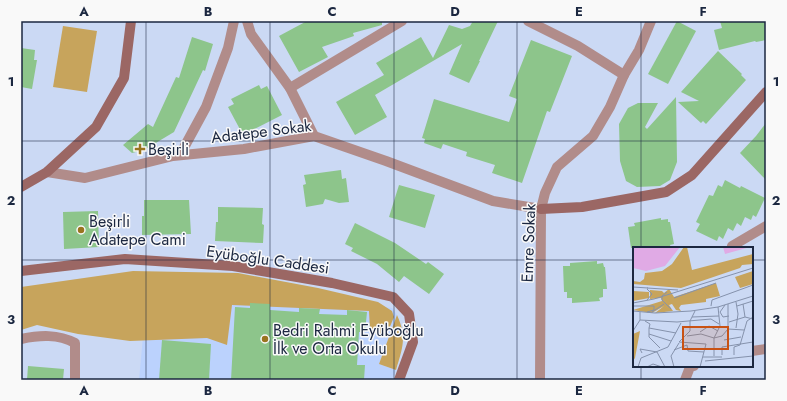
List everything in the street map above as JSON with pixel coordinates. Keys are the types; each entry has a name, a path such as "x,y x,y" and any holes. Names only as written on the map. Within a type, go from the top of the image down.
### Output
{"street":[{"path":"21,187 47,172 96,127 124,78 131,21"},
{"path":"180,156 206,107 228,48 234,21"},
{"path":"248,21 251,34 290,88 314,136"},
{"path":"290,88 402,21"},
{"path":"528,21 578,46 624,75"},
{"name":"Emre Sokak","path":"540,380 541,209 557,167 593,136 610,107 624,75 639,50 650,21"},
{"path":"541,209 582,207 666,192 692,175 766,92"},
{"name":"Adatepe Sokak","path":"47,172 85,178 172,156 244,149 314,136 493,201 541,209"},
{"path":"732,246 766,226"},
{"name":"Eyüboğlu Caddesi","path":"21,271 125,259 233,266 332,283 393,297 409,314 413,342 399,380"},
{"path":"21,339 39,335 65,337 75,343 75,380"},
{"path":"753,352 766,349"},
{"path":"684,380 690,367"}],"shaded area":[{"path":"63,26 97,31 87,92 53,87"},
{"path":"133,271 238,273 318,288 378,302 392,311 394,317 386,336 370,331 369,311 232,305 227,345 207,338 130,341 78,334 37,325 21,330 21,287"},
{"name":"Bedri Rahmi Eyüboğlu İlk ve Orta Okulu","path":"245,288 392,308 397,315 379,364 396,370 392,380 139,380 146,304"},
{"path":"397,315 402,330 403,342 401,355 396,370 379,364"}],"building":[{"path":"307,21 382,21 382,25 353,33 354,36 322,47 328,57 299,72 279,36"},
{"path":"473,21 498,21 469,83 449,74 462,44 375,95 387,117 355,135 336,102 384,75 376,63 421,37 433,58 449,25 462,29 470,26"},
{"path":"677,21 696,31 668,84 648,74"},
{"path":"720,21 766,21 766,40 755,41 719,50 714,30 722,28"},
{"path":"192,37 213,44 205,71 203,70 174,132 144,150 132,153 123,145 148,124 153,127 176,77 179,78"},
{"path":"531,40 572,56 550,112 547,111 522,183 492,173 495,165 466,156 467,152 443,144 441,149 424,143 425,139 422,138 434,99 509,122 517,99 509,96"},
{"path":"21,48 35,50 34,60 37,60 32,89 21,87"},
{"path":"718,51 742,74 741,75 746,80 706,124 703,121 701,123 678,102 699,101 681,92"},
{"path":"259,85 261,89 267,86 282,115 243,135 228,107 234,104 231,99"},
{"path":"676,97 677,162 670,180 660,186 637,187 626,181 620,161 619,124 628,108 638,103 658,103 645,127 647,129"},
{"path":"766,123 766,180 740,153"},
{"path":"341,170 342,179 346,178 349,202 339,203 325,199 323,204 306,207 303,185 306,184 304,175"},
{"path":"725,180 765,198 756,217 753,215 751,220 745,217 741,226 737,223 733,231 728,228 723,239 719,236 717,241 696,231 700,224 696,222 709,195 713,196 718,185 722,187"},
{"path":"399,185 435,195 425,228 389,217"},
{"path":"144,200 189,200 191,234 142,235"},
{"path":"218,207 263,208 263,243 215,241 216,222 218,222"},
{"name":"Beşirli Adatepe Cami","path":"98,211 99,247 64,249 63,212"},
{"path":"661,218 661,220 668,219 668,222 670,222 674,244 670,245 671,247 631,248 628,227 635,226 634,223"},
{"path":"355,223 395,243 426,264 428,262 444,274 429,294 404,276 399,282 377,264 351,251 353,248 345,244"},
{"path":"597,261 597,264 603,263 605,267 607,289 603,289 603,297 599,298 600,301 572,303 572,298 567,298 567,292 564,292 563,266 570,266 570,263"},
{"path":"250,303 270,304 270,310 299,312 299,308 320,309 319,314 347,315 347,310 367,312 365,332 359,332 357,365 365,365 364,380 231,380 235,307 250,308"},
{"path":"162,340 211,344 209,380 159,380"},
{"path":"28,366 64,369 63,380 27,380"}],"place":[{"name":"Beşirli","path":"140,149"},
{"name":"Beşirli Adatepe Cami","path":"81,230"},
{"name":"Bedri Rahmi Eyüboğlu İlk ve Orta Okulu","path":"265,339"}]}
